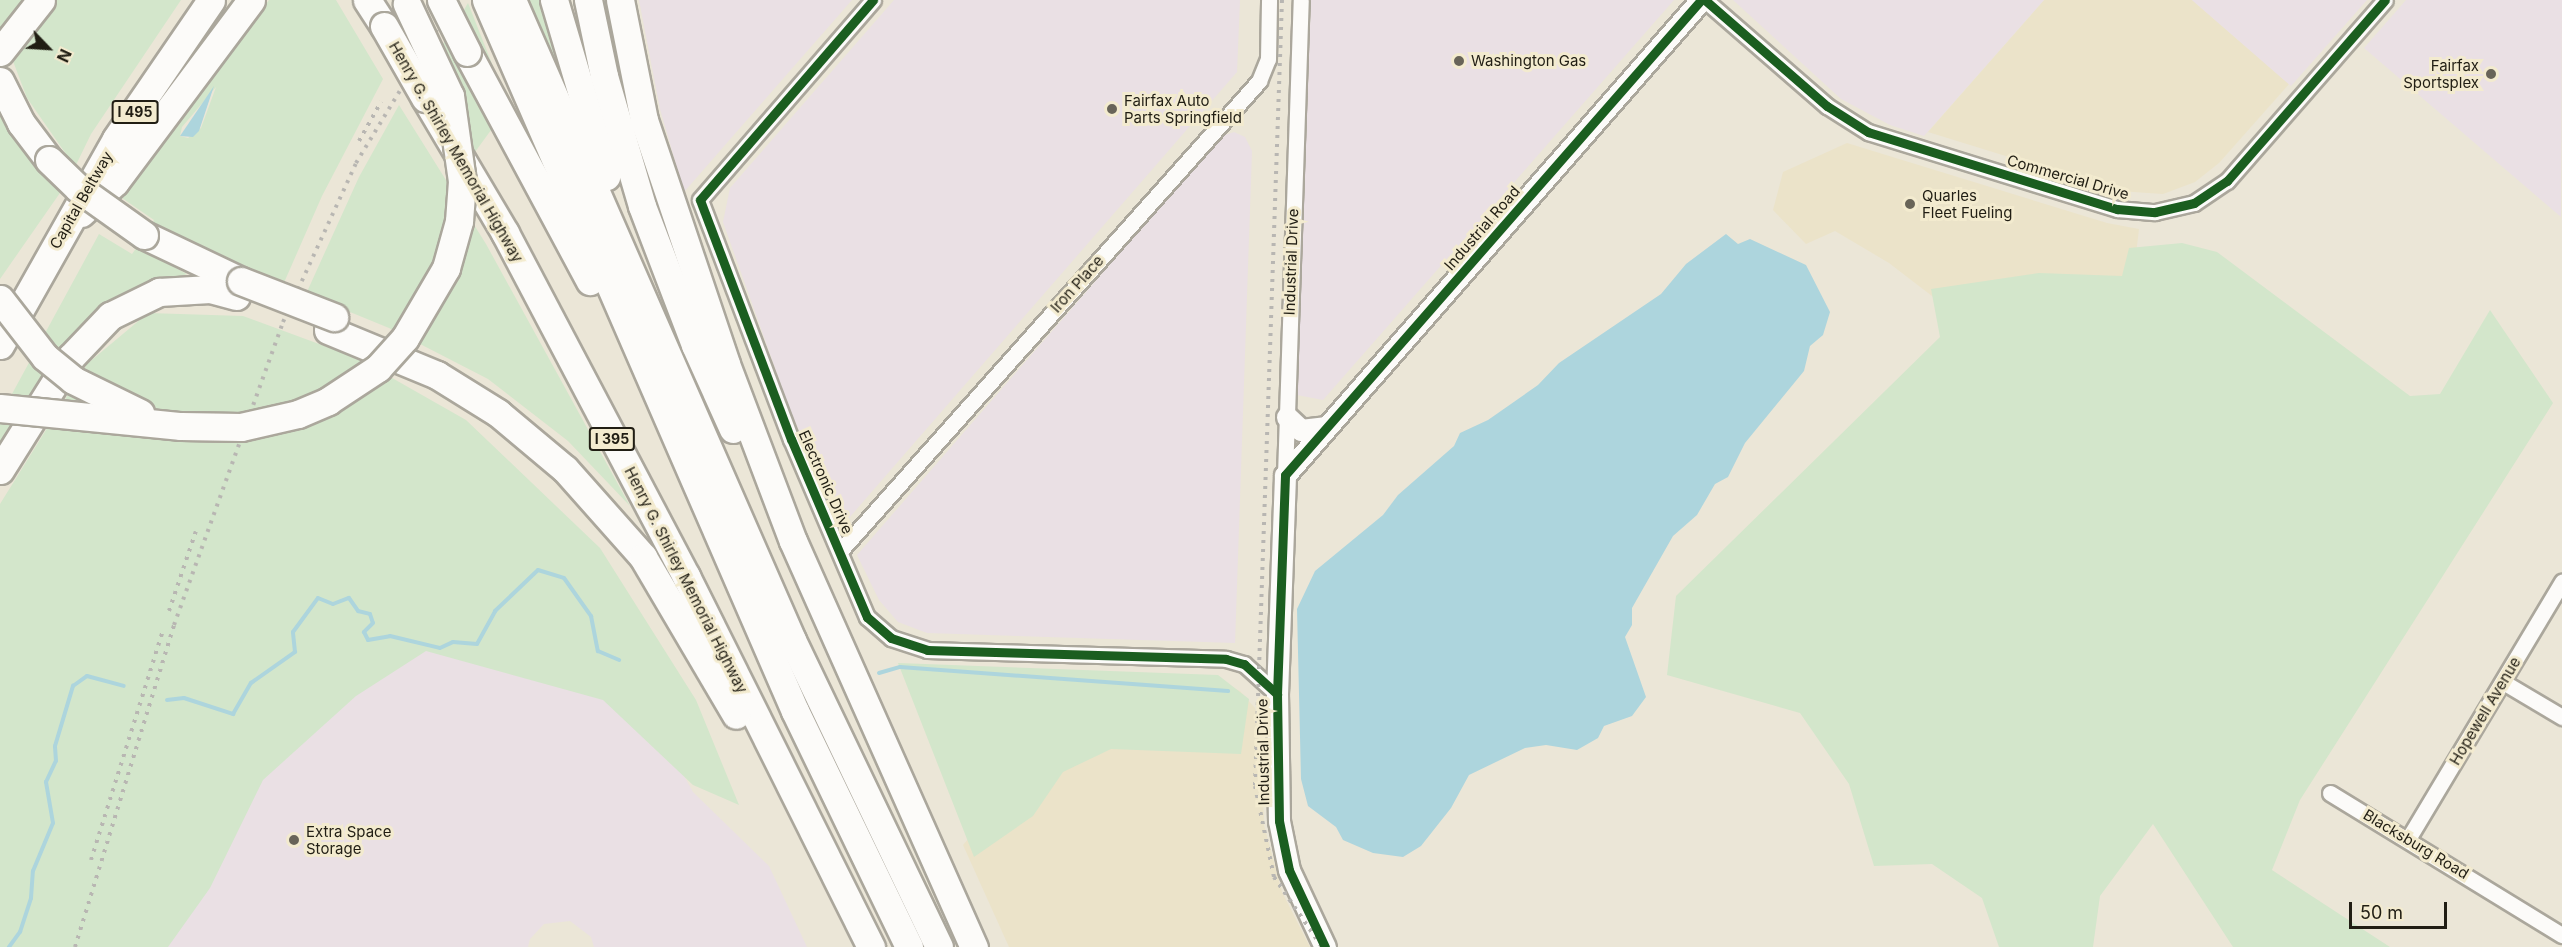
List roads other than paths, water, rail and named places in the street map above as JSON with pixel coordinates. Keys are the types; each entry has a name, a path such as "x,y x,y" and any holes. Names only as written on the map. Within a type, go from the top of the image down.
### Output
{"highway":[{"path":"0,52 41,0"},
{"path":"0,304 89,156 191,0"},
{"name":"Capital Beltway","path":"0,345 116,140 211,0"},
{"path":"65,228 115,182 251,0"},
{"name":"Henry G. Shirley Memorial Highway","path":"367,0 505,233 686,576 871,947"},
{"path":"441,0 679,448"},
{"path":"554,0 621,221 624,259"},
{"path":"588,0 626,155 658,249 695,345 772,513 793,541"},
{"path":"620,0 644,120 665,189 793,541 974,947"},
{"path":"0,408 181,426 268,422 328,401 378,368 429,302 456,230 462,181 450,96 406,2"},
{"path":"497,5 624,259 792,639 939,947"},
{"path":"497,5 679,448 795,711 909,947"},
{"path":"0,81 21,123 49,160 78,188 144,236 239,288 331,324 437,375 498,414 565,469 628,540 669,597 740,724 789,784"},
{"path":"0,470 71,357 110,316 134,301 170,290 239,288"},
{"path":"0,299 45,357 73,380 128,410 181,426"}],"street":[{"name":"Electronic Drive","path":"873,0 700,200 791,439 867,617 880,630 909,646 977,653 1106,657 1112,653 1226,659 1244,664 1277,694"},
{"name":"Iron Place","path":"840,551 1259,81 1269,59 1269,0"},
{"name":"Industrial Drive","path":"1300,0 1277,694 1281,831 1289,870 1324,947"},
{"name":"Industrial Road","path":"1285,476 1701,0"},
{"name":"Commercial Drive","path":"1705,0 1827,106 1868,132 2117,209 2155,212 2194,203 2227,181 2385,0"},
{"path":"1287,417 1301,430 1327,428"},
{"name":"Hopewell Avenue","path":"2408,839 2562,582"},
{"path":"2503,682 2562,717"},
{"name":"Blacksburg Road","path":"2330,793 2562,935"}],"water":[{"path":"214,86 199,131 193,137 180,136"},
{"path":"1726,234 1738,244 1750,239 1806,265 1830,312 1823,335 1810,346 1804,371 1745,443 1728,477 1715,484 1697,515 1673,536 1632,608 1632,625 1625,637 1646,697 1632,716 1604,726 1598,738 1577,750 1546,745 1525,748 1469,775 1451,808 1421,846 1403,857 1373,853 1343,840 1336,827 1308,806 1301,779 1297,609 1315,571 1383,515 1398,495 1454,446 1460,433 1488,420 1538,385 1559,363 1661,294 1686,264"}],"waterway":[{"path":"167,700 184,698 233,714 251,683 295,652 293,632 318,598 333,604 349,598 358,611 370,614 373,623 364,632 368,640 390,636 440,648 453,642 477,644 495,611 538,570 564,578 591,616 598,651 619,660"},
{"path":"879,673 900,667 1228,691"},
{"path":"9,947 20,932 31,898 33,871 53,823 46,782 56,761 55,746 73,686 87,676 124,686"}],"railway":[{"path":"75,947 174,625 283,322 356,163 455,0"},
{"path":"1282,0 1255,786 1274,877 1322,947"},
{"path":"359,141 381,102"},
{"path":"169,611 196,531"},
{"path":"91,860 162,633"}],"place":[{"name":"Washington Gas","path":"1459,61"},
{"name":"Fairfax Sportsplex","path":"2491,74"},
{"name":"Fairfax Auto Parts Springfield","path":"1112,109"},
{"name":"Quarles Fleet Fueling","path":"1910,204"},
{"name":"Extra Space Storage","path":"294,840"}]}
